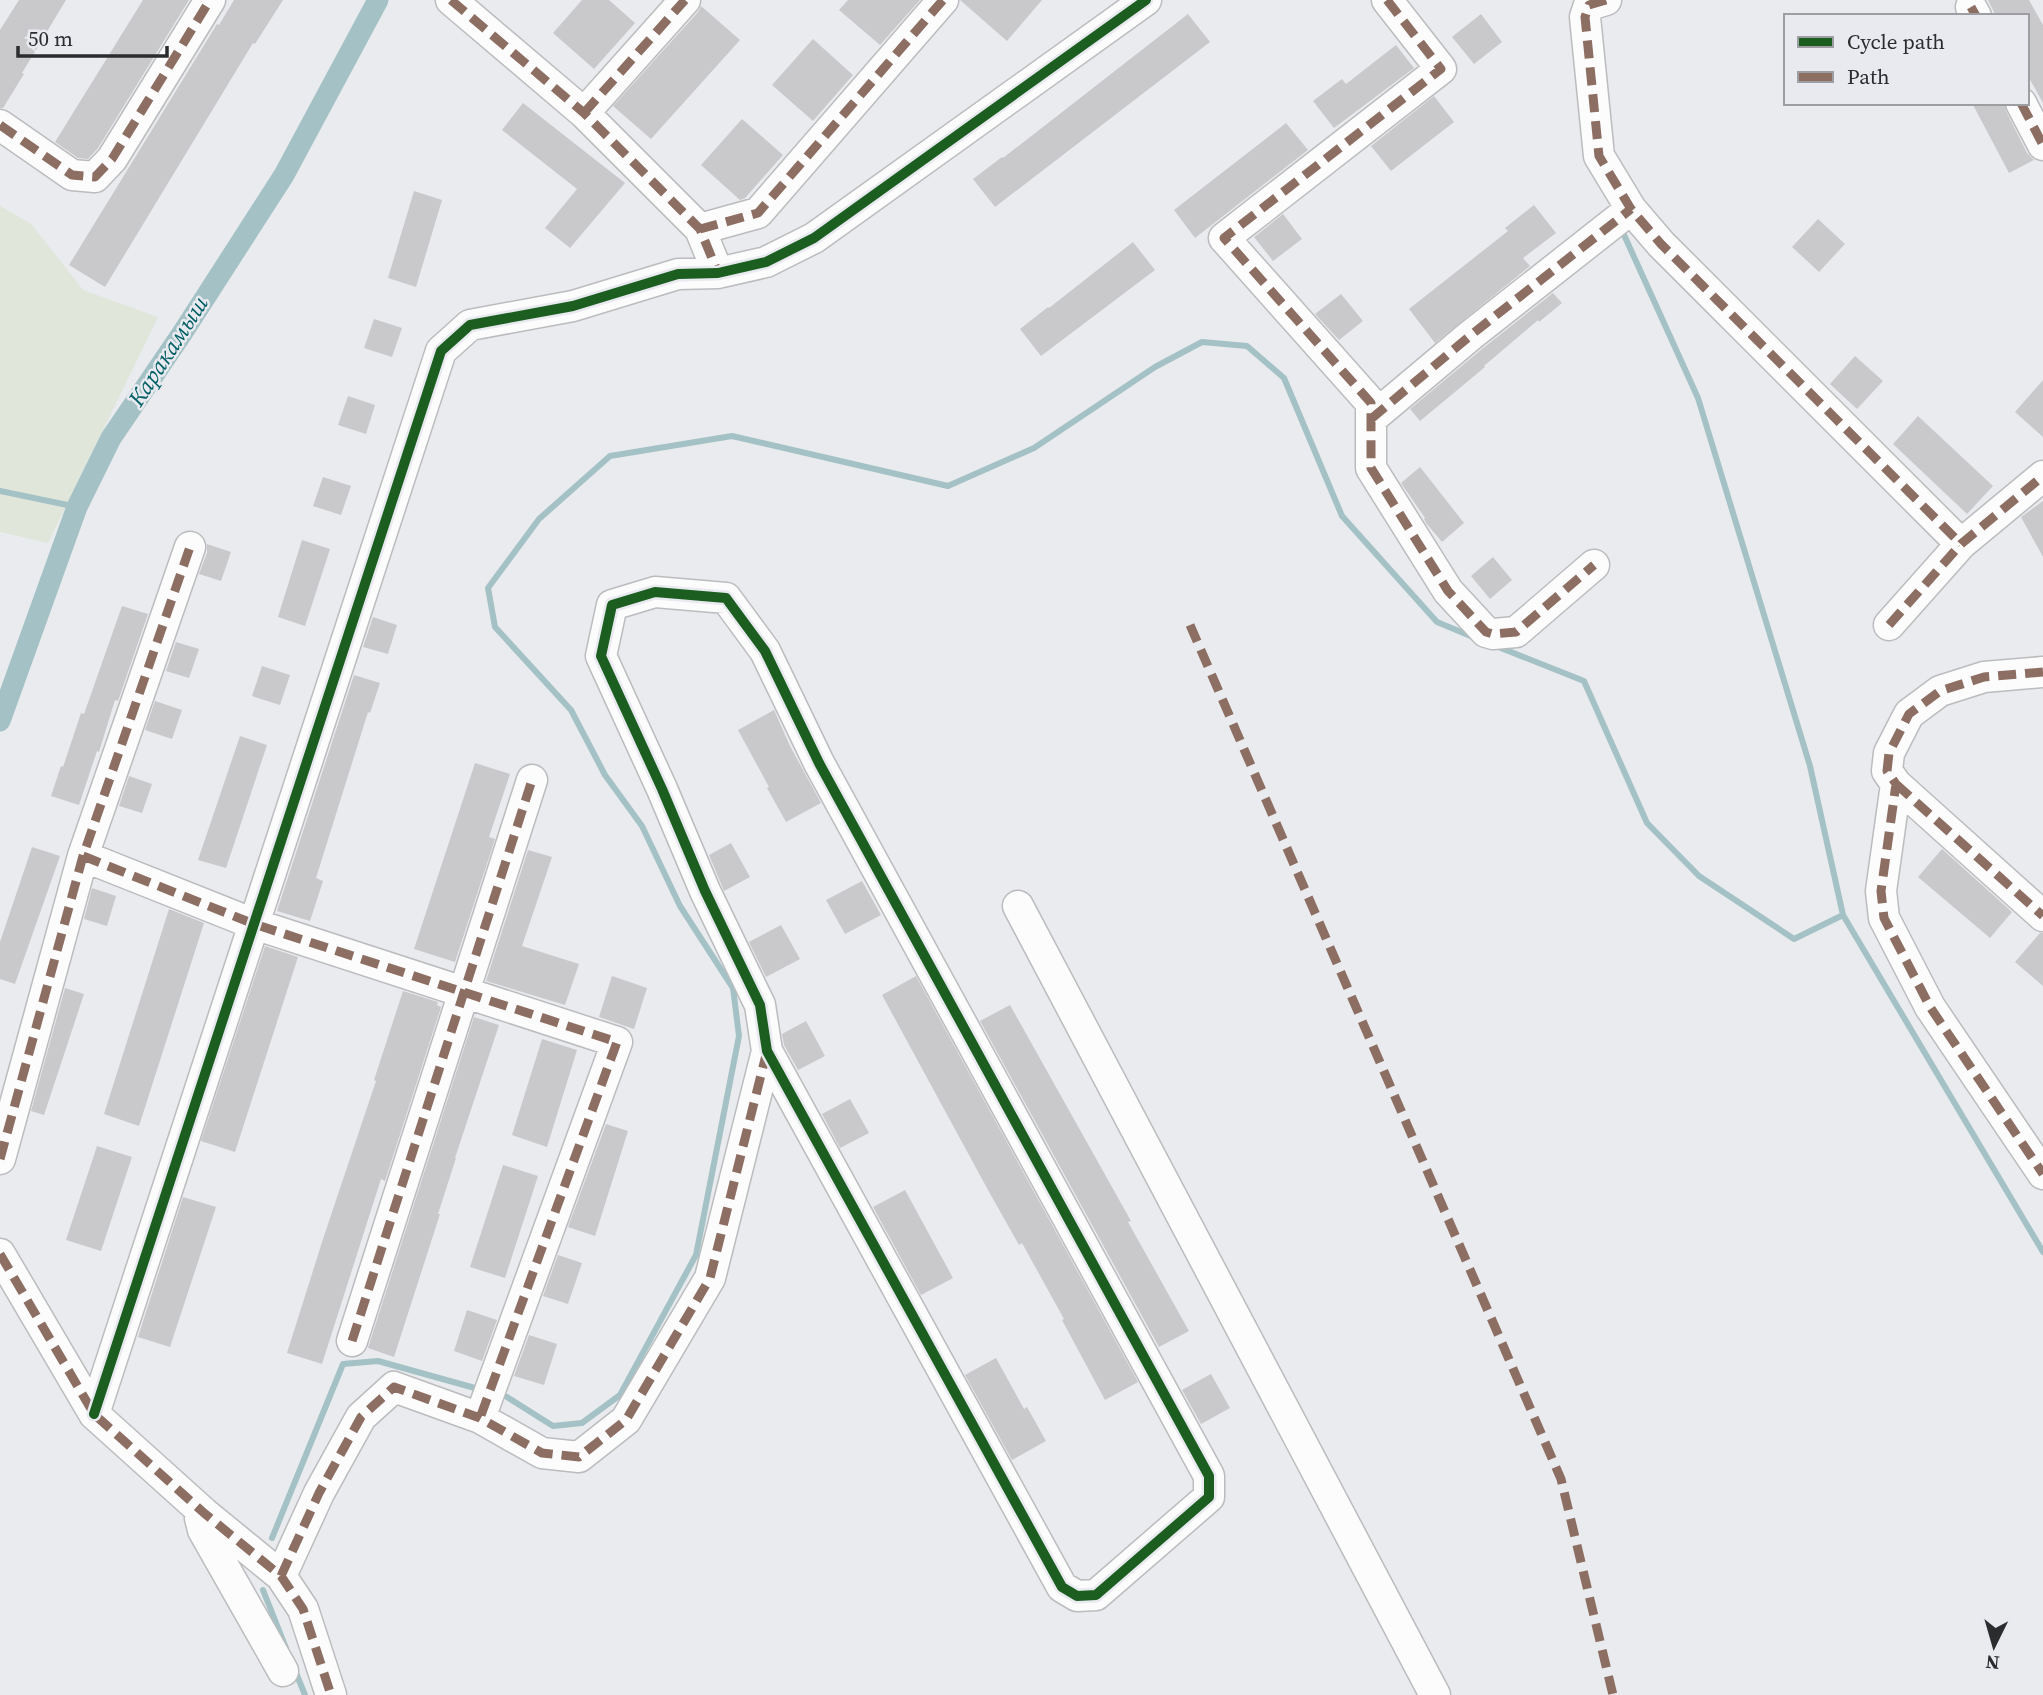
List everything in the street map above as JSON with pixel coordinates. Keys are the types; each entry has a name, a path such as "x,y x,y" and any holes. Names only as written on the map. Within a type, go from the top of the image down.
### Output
{"street":[{"path":"0,125 72,175 95,177 112,159 210,0"},
{"path":"451,0 584,113 700,229 718,273"},
{"path":"584,113 685,0"},
{"path":"700,229 758,213 943,0"},
{"path":"94,1414 441,351 470,325 573,306 678,274 718,273 766,262 814,238 1146,0"},
{"path":"1387,0 1441,69 1224,238 1371,403 1371,468 1448,591 1486,632 1516,632 1594,565"},
{"path":"1594,2 1585,18 1599,156 1632,209 1671,254 1961,544"},
{"path":"2022,105 2043,145"},
{"path":"1371,419 1511,303 1632,209"},
{"path":"1889,625 1961,544 2043,476"},
{"path":"0,1159 83,856 190,547"},
{"path":"281,1576 319,1493 361,1417 394,1387 480,1418 542,1453 579,1457 626,1420 710,1278 766,1051 760,1005 705,891 601,656 612,605 654,592 726,598 765,651 819,763 1209,1476 1209,1497 1096,1595 1077,1596 1062,1587 766,1051"},
{"path":"2043,672 1984,677 1940,691 1909,714 1889,753 1887,771 1896,784 2043,916"},
{"path":"352,1341 532,780"},
{"path":"1896,784 1881,891 1884,918 1930,1007 2043,1174"},
{"path":"83,856 254,924 617,1042 480,1418"},
{"path":"1018,906 1435,1695"},
{"path":"0,1254 94,1414 204,1513 281,1576 303,1609 331,1695"},
{"path":"204,1513 200,1518 203,1530 283,1671"}],"shaded area":[{"path":"0,206 31,224 83,290 158,317 48,543 0,532"}],"building":[{"path":"19,0 66,0 22,73 24,74 3,108 0,108 0,30"},
{"path":"143,0 189,0 98,148 88,159 78,158 55,142"},
{"path":"234,0 283,0 255,44 253,43 105,287 69,265"},
{"path":"582,0 609,0 635,23 594,69 553,33"},
{"path":"848,0 920,0 880,45 839,10"},
{"path":"960,0 1042,0 1007,41"},
{"path":"1988,0 2029,0 2043,25 2043,103 2029,78 2029,14 1995,14"},
{"path":"701,6 740,40 651,139 613,106"},
{"path":"1188,14 1210,42 995,207 973,179"},
{"path":"1481,14 1502,42 1474,64 1452,37"},
{"path":"813,39 853,75 813,121 772,85"},
{"path":"1396,45 1414,68 1334,128 1313,101 1342,79 1346,84"},
{"path":"1434,96 1454,122 1391,171 1371,146"},
{"path":"523,103 625,183 570,248 545,228 577,189 502,130"},
{"path":"1973,105 2004,105 2027,153 2034,160 2009,173"},
{"path":"742,119 783,155 745,198 740,200 701,165"},
{"path":"1286,123 1308,150 1195,238 1174,210"},
{"path":"414,191 442,200 416,287 388,278"},
{"path":"1534,205 1556,233 1523,258 1530,266 1435,343 1409,309 1508,231 1505,228"},
{"path":"1283,214 1302,239 1273,261 1254,237"},
{"path":"1818,219 1845,244 1819,272 1792,247"},
{"path":"1133,242 1155,270 1041,356 1020,329"},
{"path":"1553,293 1562,303 1539,322 1538,320 1420,421 1410,409"},
{"path":"1341,294 1363,321 1339,340 1315,314"},
{"path":"374,319 402,328 392,357 364,348"},
{"path":"1855,356 1883,381 1857,409 1830,384"},
{"path":"2043,380 2043,437 2015,412"},
{"path":"348,396 375,405 366,434 338,425"},
{"path":"1918,416 1993,486 1967,514 1893,444"},
{"path":"1420,467 1464,523 1442,542 1426,523 1401,483"},
{"path":"323,477 351,486 341,515 313,506"},
{"path":"2043,501 2043,557 2021,517"},
{"path":"302,540 330,549 305,626 278,617"},
{"path":"207,544 231,552 221,581 199,574 207,553"},
{"path":"1493,557 1512,580 1490,599 1471,576"},
{"path":"122,606 148,614 79,805 51,796 81,713 84,714"},
{"path":"373,617 397,625 388,654 363,647"},
{"path":"176,642 199,649 189,678 166,671"},
{"path":"262,666 290,675 280,705 252,696"},
{"path":"354,675 380,683 370,713 368,712 316,878 323,881 310,921 277,911"},
{"path":"155,701 182,710 172,739 145,730"},
{"path":"774,710 821,803 786,822 738,730"},
{"path":"240,736 267,745 226,868 198,860"},
{"path":"475,763 510,774 489,837 495,839 455,962 414,949"},
{"path":"129,776 152,784 142,813 119,806"},
{"path":"731,843 750,877 724,891 709,855"},
{"path":"32,847 60,856 15,984 0,979 0,942"},
{"path":"1942,849 2012,912 1990,938 1918,877"},
{"path":"528,850 552,857 522,946 579,964 565,1005 486,981"},
{"path":"862,881 881,915 845,934 826,900"},
{"path":"92,888 116,896 107,926 84,919"},
{"path":"169,909 204,923 139,1126 104,1114"},
{"path":"781,925 800,959 766,977 749,942"},
{"path":"2040,933 2043,933 2043,986 2015,962"},
{"path":"265,946 298,957 235,1152 201,1141"},
{"path":"612,976 647,988 634,1029 599,1017"},
{"path":"916,976 1138,1382 1105,1400 1062,1320 1064,1319 1022,1243 1019,1245 988,1190 882,995"},
{"path":"65,988 84,994 44,1115 31,1111"},
{"path":"403,991 438,1002 437,1005 441,1007 385,1181 381,1179 322,1364 287,1353"},
{"path":"1010,1005 1131,1221 1128,1222 1189,1331 1159,1347 980,1021"},
{"path":"474,1017 499,1025 394,1357 368,1348"},
{"path":"806,1021 825,1056 798,1070 784,1045 782,1034"},
{"path":"542,1039 577,1050 547,1147 512,1135"},
{"path":"850,1099 869,1133 840,1148 822,1114"},
{"path":"606,1124 628,1131 595,1236 568,1227"},
{"path":"97,1146 132,1157 101,1251 66,1240"},
{"path":"503,1165 538,1176 505,1278 470,1267"},
{"path":"905,1190 953,1278 921,1295 873,1207"},
{"path":"183,1197 216,1207 170,1347 138,1337"},
{"path":"558,1255 582,1263 568,1304 543,1296"},
{"path":"467,1310 497,1320 482,1361 454,1351"},
{"path":"529,1335 557,1344 544,1385 514,1376"},
{"path":"996,1358 1024,1409 1027,1407 1046,1441 1012,1460 965,1375"},
{"path":"1211,1374 1230,1408 1201,1424 1182,1390"}],"waterway":[{"name":"Каракамыш","path":"0,721 77,507 111,438 284,175 378,0"},
{"path":"1620,226 1698,398 1810,766 1843,915 2043,1252"},
{"path":"507,1397 553,1426 582,1423 620,1395 696,1255 739,1036 733,988 680,906 642,826 605,775 571,710 495,627 488,588 539,519 610,456 732,436 948,486 1034,448 1155,367 1202,342 1247,346 1284,378 1342,516 1437,622 1473,637"},
{"path":"0,491 77,507"},
{"path":"1496,646 1584,681 1647,823 1699,876 1794,939 1843,915"},
{"path":"272,1538 343,1364 378,1361 482,1390"},
{"path":"263,1590 286,1648"},
{"path":"294,1668 305,1695"}],"marked path":[{"path":"0,125 72,175 95,177 112,159 210,0"},
{"path":"451,0 584,113 700,229 718,273"},
{"path":"584,113 685,0"},
{"path":"700,229 758,213 943,0"},
{"path":"1387,0 1441,69 1224,238 1371,403 1371,468 1448,591 1486,632 1516,632 1594,565"},
{"path":"1606,0 1589,5 1585,17 1599,156 1631,209 1661,244 1961,544"},
{"path":"1971,7 1975,14"},
{"path":"2022,105 2043,145"},
{"path":"1371,419 1471,335 1631,209"},
{"path":"1889,625 1961,544 2043,476"},
{"path":"0,1159 83,856 190,547"},
{"path":"1190,625 1561,1479 1613,1695"},
{"path":"2043,672 1984,677 1940,691 1909,714 1889,753 1887,771 1896,784 1881,891 1884,918 1930,1007 2043,1174"},
{"path":"352,1341 532,780"},
{"path":"1896,784 2043,916"},
{"path":"83,856 254,924 617,1042 480,1418"},
{"path":"281,1576 319,1493 361,1417 394,1387 480,1418 542,1453 579,1457 626,1420 710,1278 767,1051"},
{"path":"0,1254 94,1414 204,1513 281,1576 303,1609 331,1695"}],"cycle path":[{"path":"94,1414 441,351 470,325 573,306 678,274 718,273 766,262 814,238 1146,0"},
{"path":"655,592 726,598 765,651 819,763 1209,1476 1209,1497 1096,1595 1077,1596 1062,1587 767,1051 760,1005 705,891 601,656 612,605 655,592"}]}
